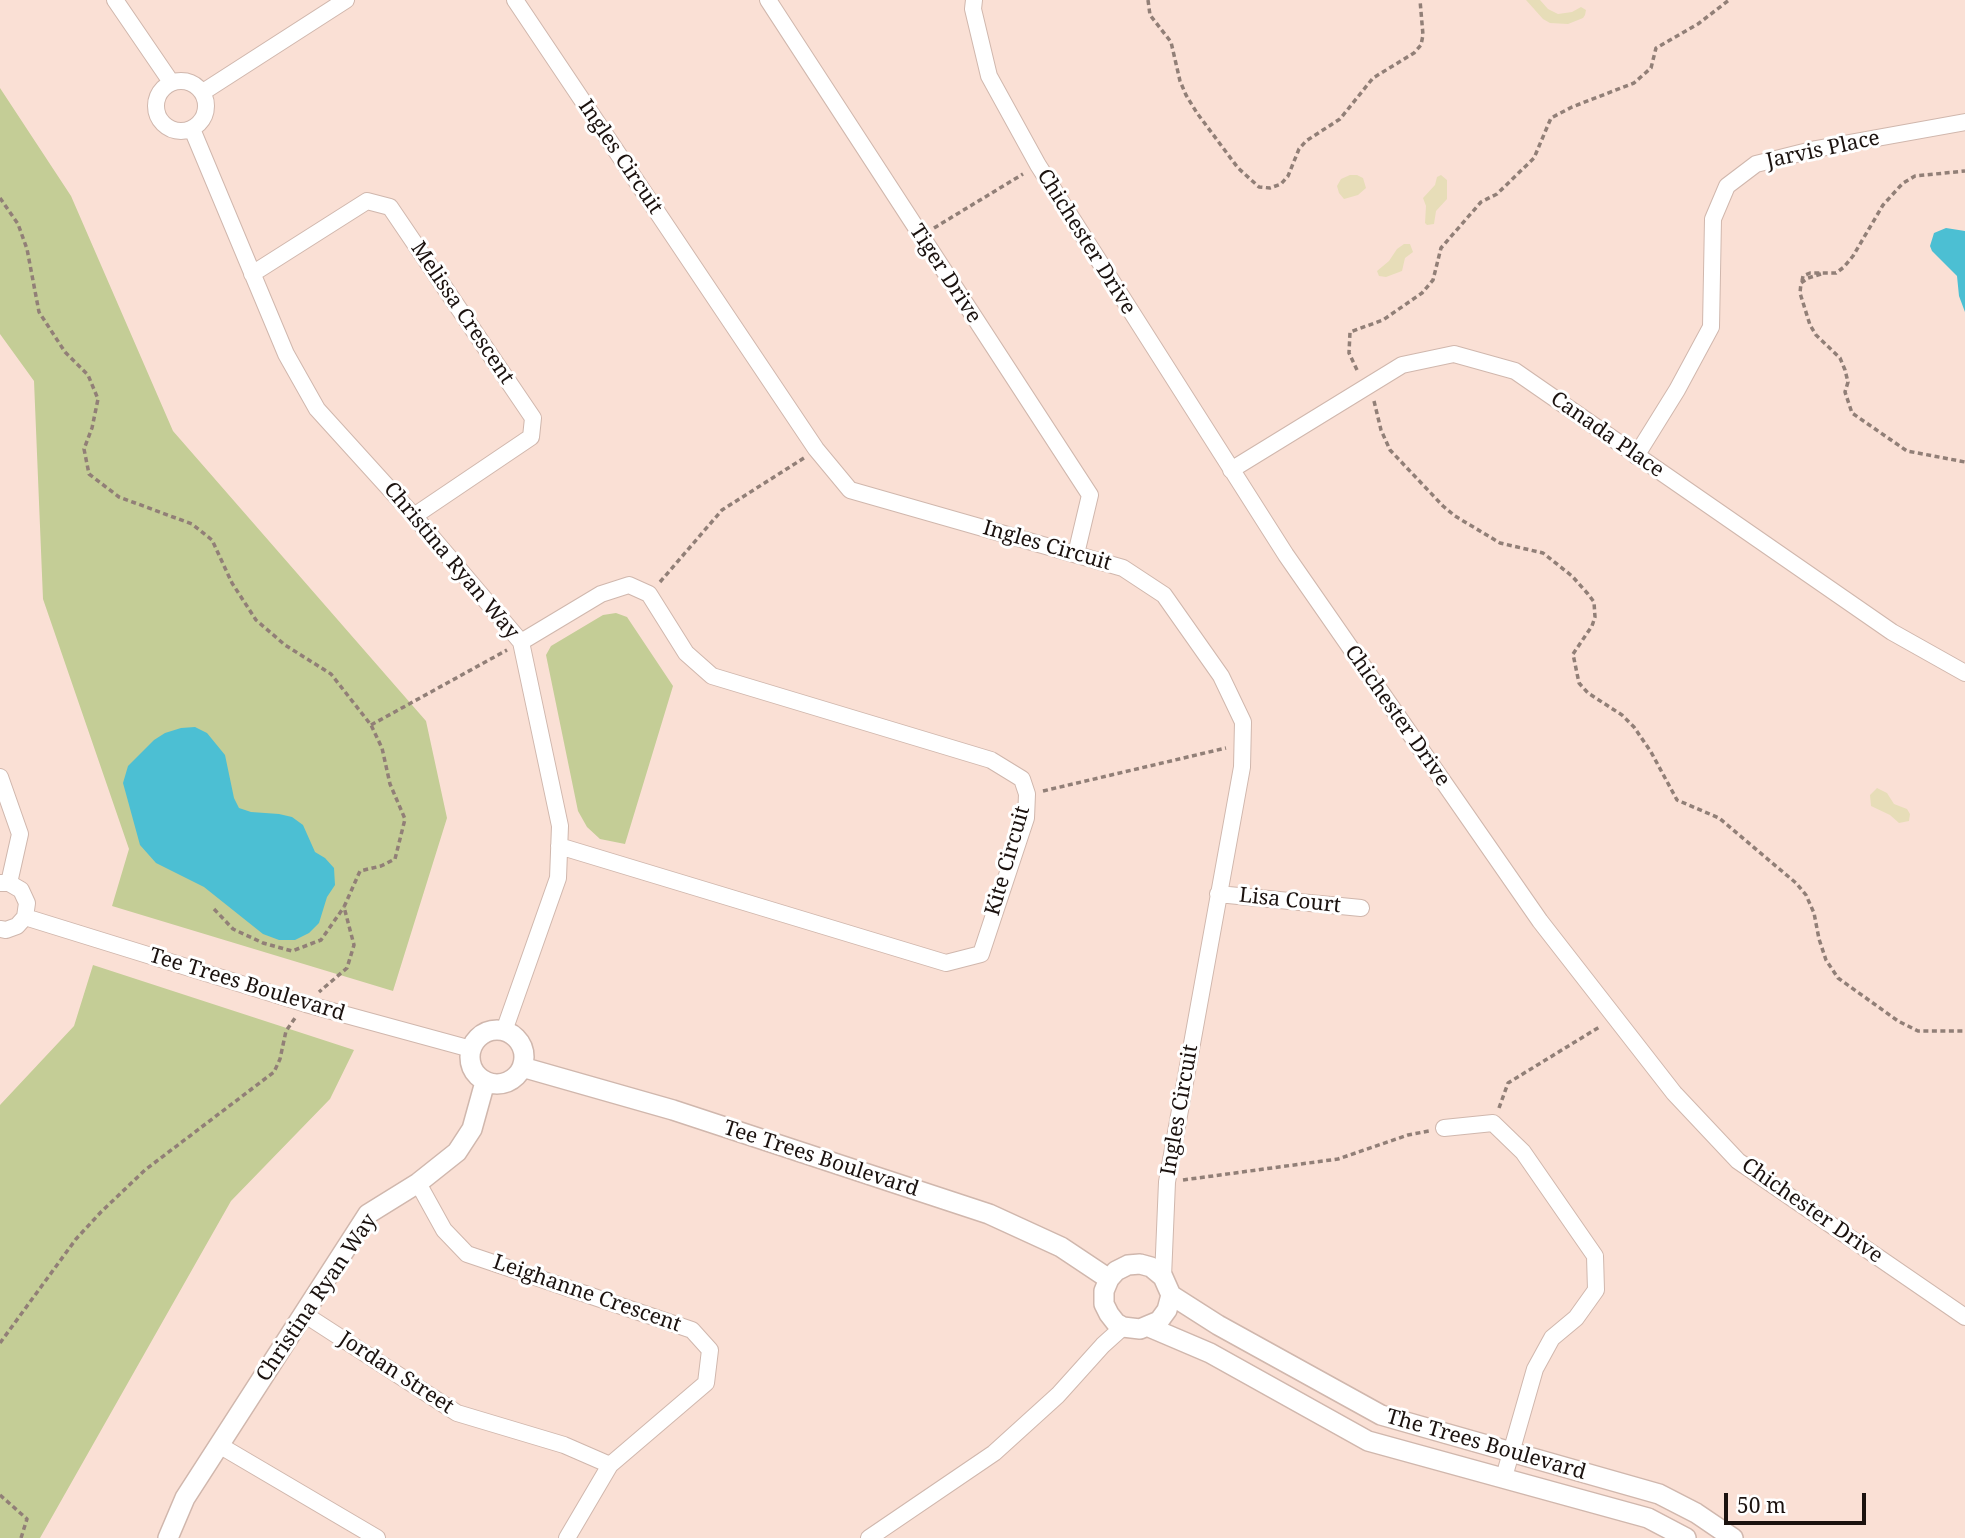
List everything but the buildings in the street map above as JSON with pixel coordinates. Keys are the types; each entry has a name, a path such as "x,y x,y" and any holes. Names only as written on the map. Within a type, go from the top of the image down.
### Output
{"street":[{"path":"116,0 171,82"},
{"path":"203,92 346,0"},
{"name":"Ingles Circuit","path":"515,0 816,449 850,489 1123,568 1164,595 1221,676 1243,722 1242,767 1167,1182 1163,1277"},
{"name":"Tiger Drive","path":"768,0 1090,495 1076,554"},
{"name":"Chichester Drive","path":"974,0 973,9 989,76 1038,164 1286,555 1540,921 1674,1093 1738,1161 1965,1317"},
{"path":"185,80 203,92 206,113 192,129 172,130 163,124 158,116 157,96 162,88 171,82 185,80"},
{"name":"Jarvis Place","path":"1636,456 1677,390 1710,327 1713,219 1727,186 1756,164 1816,149 1965,122"},
{"name":"Christina Ryan Way","path":"192,129 286,354 317,409 414,516 521,642 560,826 558,878 503,1031"},
{"name":"Melissa Crescent","path":"252,274 367,201 390,207 533,418 531,437 414,516"},
{"name":"Canada Place","path":"1231,470 1402,365 1454,355 1515,371 1892,632 1965,673"},
{"path":"521,642 601,594 629,585 649,594"},
{"name":"Kite Circuit","path":"559,846 946,963 981,954 1026,818 1027,794 1022,779 991,760 712,676 686,653 649,594"},
{"path":"0,776 20,834 4,883 21,890 27,903 25,917 17,926 0,929"},
{"name":"Lisa Court","path":"1218,894 1361,908"},
{"name":"Tee Trees Boulevard","path":"25,917 306,1004 471,1049"},
{"path":"503,1031 518,1041 524,1058 522,1067 511,1080 503,1084 485,1082 477,1077 472,1068 469,1059 471,1049 474,1042 488,1032 503,1031"},
{"name":"Tee Trees Boulevard","path":"522,1067 673,1110 989,1214 1061,1247 1109,1279"},
{"name":"Christina Ryan Way","path":"168,1538 185,1498 368,1214 418,1183 457,1152 472,1129 485,1082"},
{"path":"1444,1128 1493,1123 1522,1152 1595,1256 1596,1290 1576,1318 1552,1338 1535,1369 1504,1477"},
{"name":"Leighanne Crescent","path":"418,1183 444,1230 467,1254 692,1330 710,1350 706,1383 611,1465 567,1538"},
{"path":"1128,1265 1151,1267 1163,1277 1171,1295 1167,1310 1159,1321 1149,1327 1140,1329 1123,1326 1109,1314 1104,1304 1104,1291 1109,1279 1116,1271 1128,1265"},
{"name":"The Trees Boulevard","path":"1171,1295 1218,1325 1381,1415 1659,1494 1696,1513 1734,1538"},
{"name":"Jordan Street","path":"304,1314 457,1413 564,1445 611,1465"},
{"path":"869,1538 994,1453 1058,1395 1123,1326"},
{"name":"The Trees Boulevard","path":"1149,1327 1210,1353 1368,1441 1648,1518 1686,1538"},
{"path":"219,1445 377,1538"}],"path":[{"path":"1148,0 1150,15 1171,42 1180,82 1197,113 1244,175 1259,187 1269,188 1281,184 1288,176 1299,149 1306,141 1340,119 1373,78 1421,45 1423,35 1420,0"},
{"path":"1357,370 1349,353 1350,332 1383,320 1423,293 1433,280 1441,248 1481,202 1497,194 1534,158 1550,118 1634,83 1651,68 1656,48 1698,24 1729,0"},
{"path":"920,237 1038,164"},
{"path":"1965,171 1915,176 1903,183 1883,205 1853,257 1836,273 1808,278 1801,283 1800,293 1816,335 1840,358 1848,382 1845,392 1852,413 1907,451 1965,462"},
{"path":"0,198 18,224 27,249 39,312 65,352 88,375 99,399 84,449 89,474 119,497 192,524 212,540 232,583 256,620 285,645 331,674 372,725 382,748 390,783 405,819 395,859 360,871 344,907 321,940 292,951 263,943 233,929 214,908"},
{"path":"1365,388 1375,401 1381,430 1390,450 1443,506 1500,543 1543,553 1572,576 1588,594 1594,602 1595,617 1573,654 1579,683 1588,693 1622,715 1634,727 1677,800 1719,818 1796,883 1806,895 1814,913 1823,950 1838,978 1898,1021 1918,1031 1965,1031"},
{"path":"649,594 722,510 816,449"},
{"path":"372,725 521,642"},
{"path":"1027,794 1242,744"},
{"path":"0,1343 76,1239 101,1212 145,1170 274,1072 281,1059 286,1031 306,1004 347,968 354,945 344,907"},
{"path":"1493,1123 1508,1083 1614,1017"},
{"path":"1167,1182 1338,1159 1408,1135 1444,1128"},
{"path":"0,1495 27,1519 21,1538"}],"green space":[{"path":"0,88 71,196 173,431 426,721 447,818 393,991 112,906 129,849 43,599 34,381 0,334"},
{"path":"616,613 627,617 673,686 625,844 600,839 587,827 578,811 546,655 551,646 603,615"},
{"path":"93,965 354,1050 330,1099 231,1201 40,1538 0,1538 0,1105 74,1026"}],"sand":[{"path":"1526,0 1540,0 1548,9 1558,14 1572,12 1581,7 1586,10 1585,15 1568,24 1550,23"},
{"path":"1350,175 1363,178 1366,188 1358,195 1344,199 1337,186 1341,179"},
{"path":"1441,175 1447,180 1447,199 1436,211 1434,224 1427,225 1423,198"},
{"path":"1404,244 1410,244 1413,252 1405,258 1402,271 1386,277 1379,276 1377,271"},
{"path":"1877,788 1887,793 1894,804 1907,809 1910,814 1909,821 1899,823 1890,815 1871,806 1870,795"}],"water":[{"path":"1946,228 1965,231 1965,312 1959,296 1957,276 1930,246 1934,233"},
{"path":"195,727 207,733 225,755 234,798 239,808 292,817 303,825 315,852 334,868 335,885 327,897 319,923 309,933 295,940 279,940 263,934 204,887 156,863 140,845 123,783 128,766 165,733"}]}
